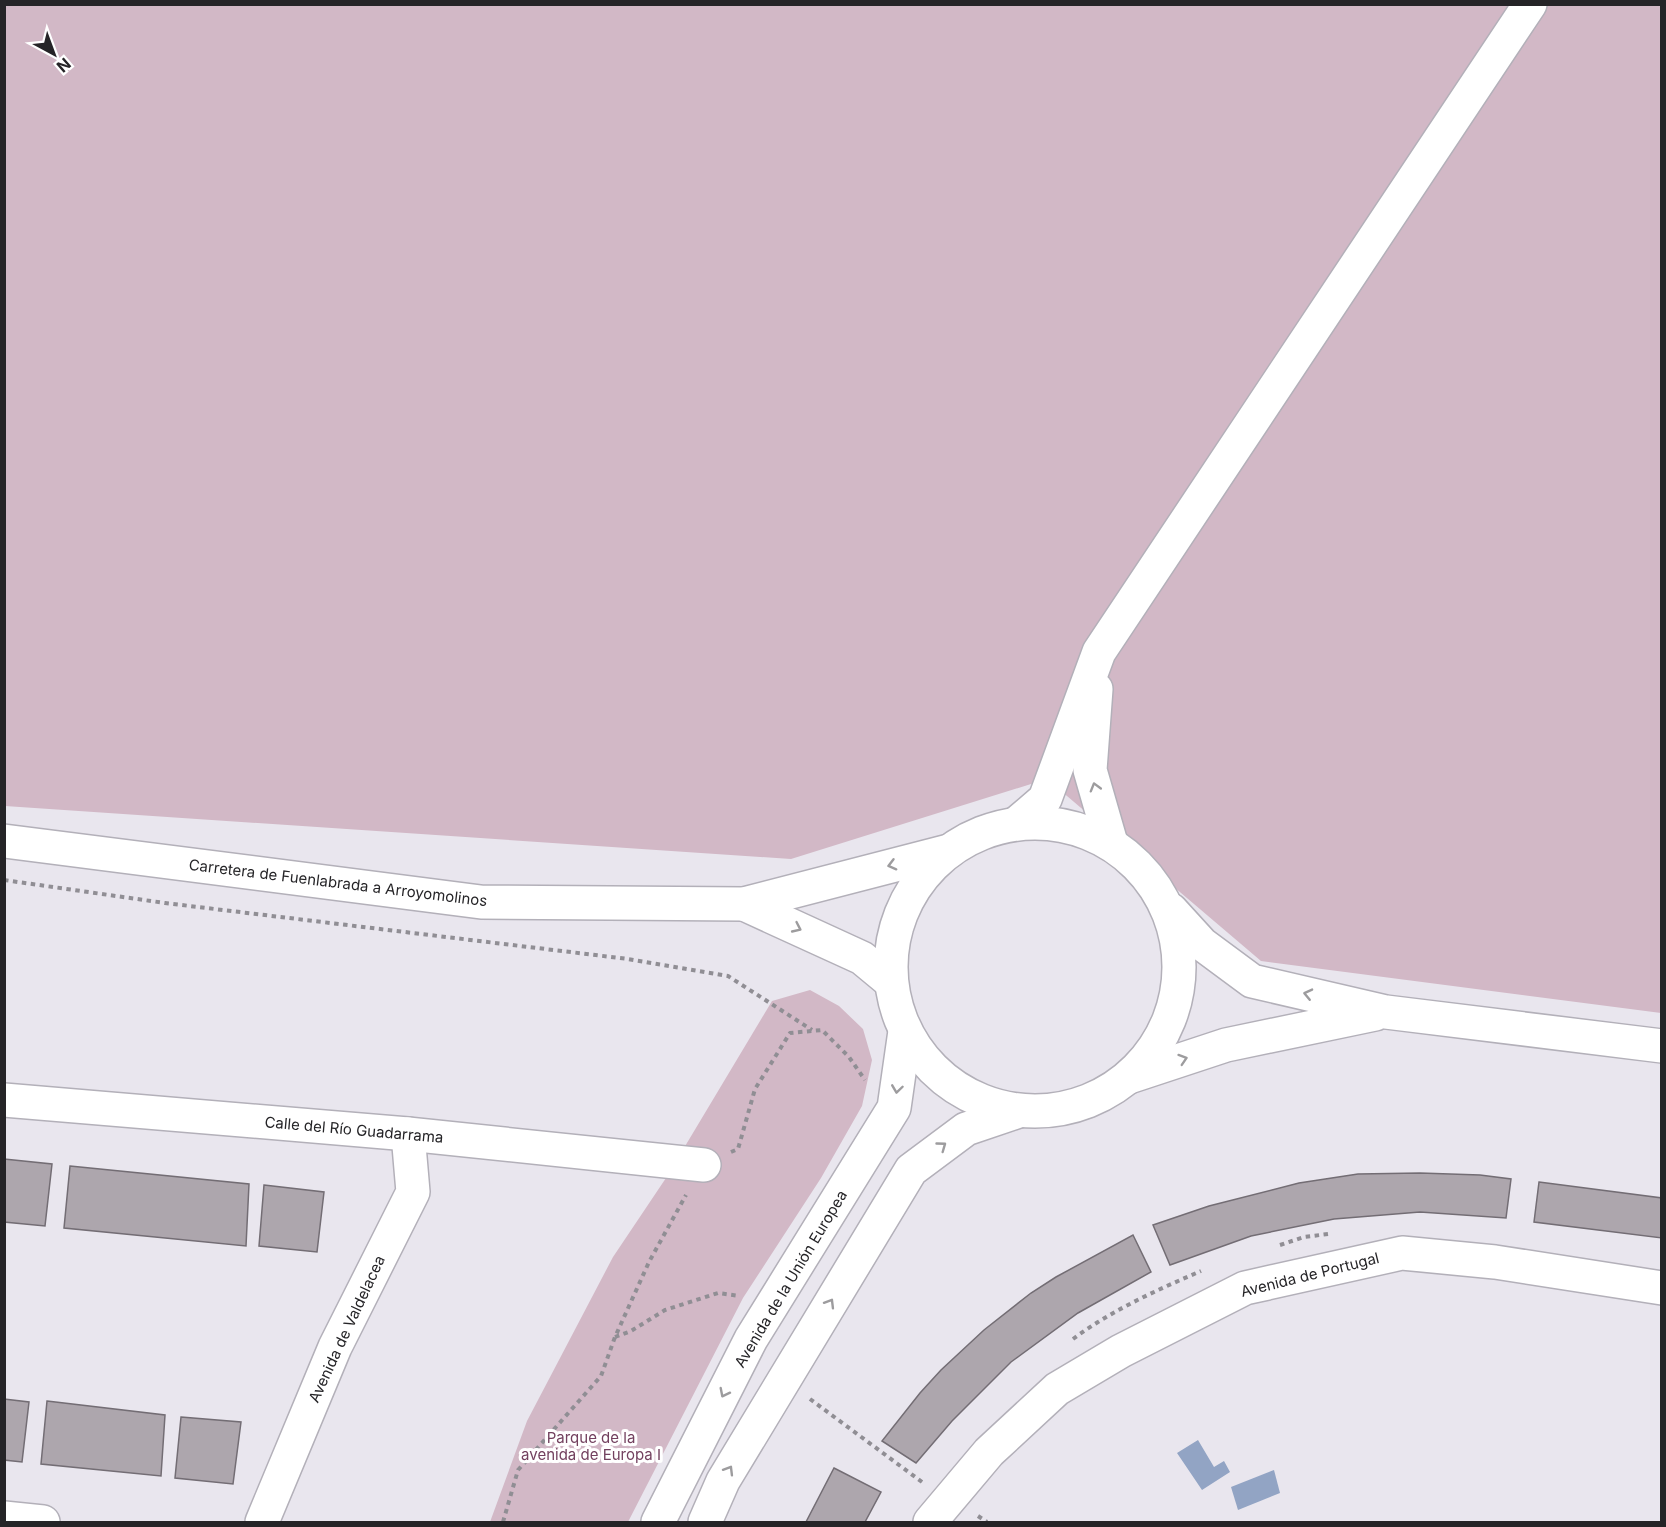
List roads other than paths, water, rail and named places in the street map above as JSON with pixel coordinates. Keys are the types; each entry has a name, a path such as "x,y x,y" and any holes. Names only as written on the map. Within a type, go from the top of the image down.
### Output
{"main road":[{"path":"1017,823 1045,799 1099,652 1530,4"},
{"path":"1099,652 1090,771 1111,843"},
{"path":"1386,1012 1226,1045 1128,1078 1095,1098 1058,1110 1019,1111 973,1098 933,1070 905,1031 891,982 894,933 914,887 949,850 981,833 1017,823 1066,825 1111,843 1143,869 1166,904 1202,944 1252,981 1386,1012 1662,1046"},
{"name":"Carretera de Fuenlabrada a Arroyomolinos","path":"4,841 481,902 744,904 949,850"},
{"name":"Carretera de Fuenlabrada a Arroyomolinos","path":"744,904 862,958 891,982"},
{"path":"1128,1078 1159,1042 1176,997 1179,950 1166,904"},
{"name":"Avenida de la Unión Europea","path":"658,1522 751,1340 894,1108 905,1031"},
{"name":"Calle del Río Guadarrama","path":"4,1100 408,1134 704,1165"},
{"path":"705,1522 723,1480 911,1170 966,1129 1019,1111"},
{"name":"Avenida de Valdelacea","path":"262,1522 335,1347 413,1192 408,1134"},
{"name":"Avenida de Portugal","path":"930,1522 989,1452 1058,1389 1121,1351 1245,1288 1402,1253 1495,1262 1662,1288"},
{"path":"4,1518 43,1522"}],"water":[{"path":"1198,1440 1214,1467 1224,1461 1230,1472 1202,1490 1177,1453"},
{"path":"1274,1470 1280,1493 1238,1510 1231,1487"}],"park label":[{"name":"Parque de la avenida de Europa I","path":"591,1446"}]}
